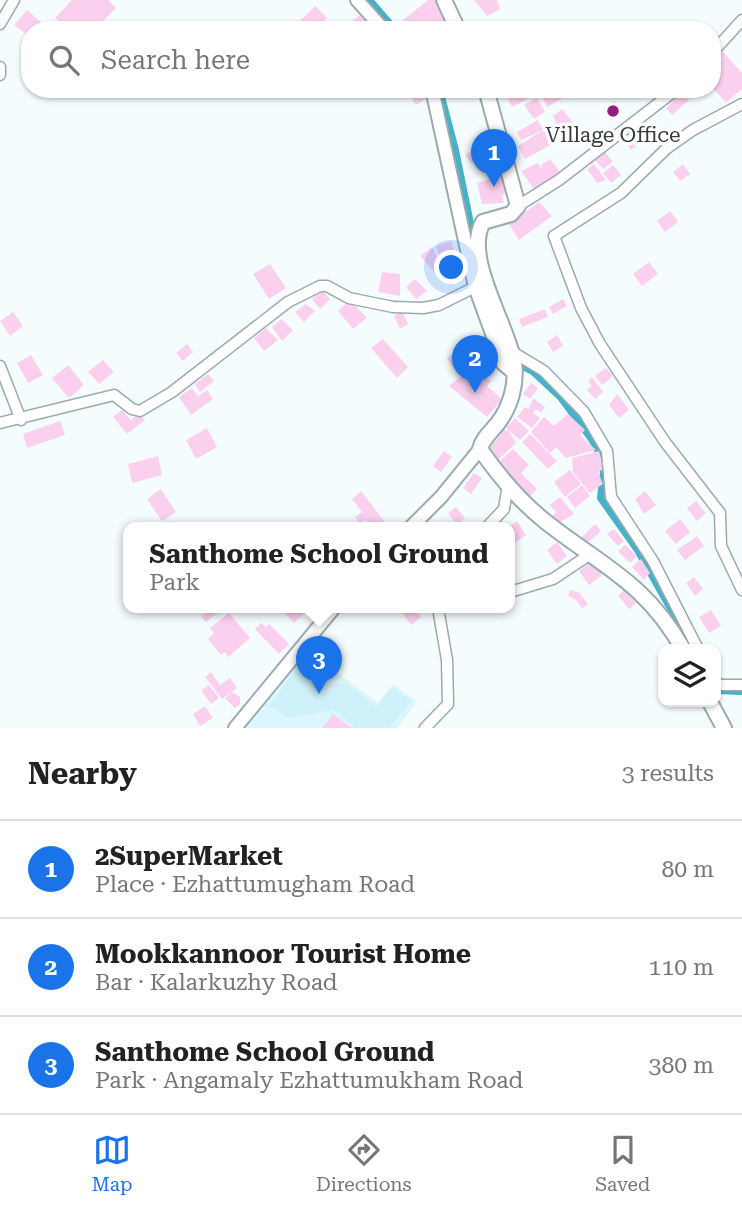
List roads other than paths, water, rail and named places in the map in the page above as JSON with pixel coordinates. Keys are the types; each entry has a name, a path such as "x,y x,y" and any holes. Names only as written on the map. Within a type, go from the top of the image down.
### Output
{"main road":[{"path":"444,0 454,21"},
{"path":"488,98 518,206 511,214 483,222 477,244 513,362 509,403 480,449 508,484 543,520 636,587 657,608 680,644"},
{"path":"713,707 724,728"}],"street":[{"path":"0,24 15,0"},
{"path":"357,0 376,21"},
{"path":"721,43 742,20"},
{"path":"0,67 0,75"},
{"path":"434,98 475,286 503,364 513,362 544,371 584,412 607,451 611,498 653,561 695,644"},
{"path":"518,206 559,180 665,98"},
{"path":"742,104 693,130 666,149 621,193 554,236 581,308 600,344 665,442 720,513 721,546 742,590"},
{"path":"0,423 114,395 132,409 140,411 172,392 288,302 320,286 327,286 349,298 393,307 424,307 439,305 475,286"},
{"path":"0,366 21,420"},
{"path":"416,522 441,497 480,449"},
{"path":"492,522 504,509 508,484"},
{"path":"515,590 553,579 592,553"},
{"path":"235,728 330,613"},
{"path":"425,728 448,704 447,660 439,613"},
{"path":"721,685 742,685"}],"waterway":[{"path":"369,0 387,21"},
{"path":"441,98 474,243"},
{"path":"514,362 533,371 561,397 592,439 605,462 601,498 638,550 682,628"},
{"path":"721,690 742,691"}],"place":[{"name":"Village Office","path":"613,111"},
{"name":"2SuperMarket","path":"494,187"},
{"name":"Mookkannoor Tourist Home","path":"475,393"},
{"name":"Santhome School Ground","path":"319,694"}]}
